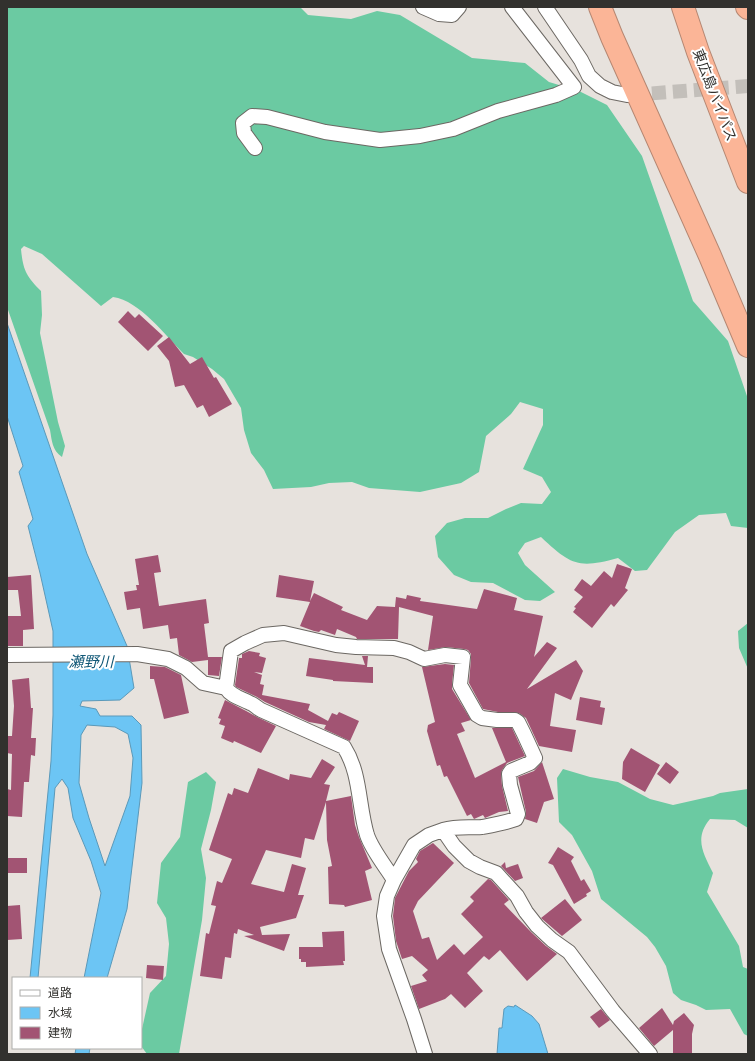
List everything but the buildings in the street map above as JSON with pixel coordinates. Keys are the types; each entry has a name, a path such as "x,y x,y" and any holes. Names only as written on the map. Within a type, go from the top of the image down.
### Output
{"highway":[{"path":"600,7 748,346"},
{"name":"東広島バイパス","path":"683,7 701,59 748,182"}],"street":[{"path":"423,7 439,14 452,15 459,7"},
{"path":"255,148 244,133 243,123 252,116 267,116 326,132 380,140 420,136 453,129 498,111 556,95 574,87 512,7"},
{"path":"545,7 589,76 600,86 612,92 627,95"},
{"path":"226,688 232,651 256,638 284,633 336,645 394,648 409,652 424,659 446,655 463,658 460,685 477,715 482,718 515,720 518,722 535,758 530,763 511,771 509,774 510,785 518,814 516,819 481,827 454,827 429,835 414,844 387,896 384,916 389,949 414,1019 424,1054"},
{"path":"7,655 137,654 168,659 186,668 203,683 226,688 230,693 251,703 261,710 344,746 350,756 355,770 361,810 368,837 394,880"},
{"path":"443,830 454,846 469,861 496,873 517,896 526,912 537,926 552,940 569,952 613,1011 650,1054"}],"green space":[{"path":"7,7 300,7 308,15 351,19 377,11 400,15 472,58 525,63 549,82 579,91 607,105 642,156 693,301 728,341 748,399 748,528 731,526 726,513 699,515 675,532 647,570 635,571 618,558 584,564 576,562 560,554 541,537 525,543 518,553 525,565 555,592 540,601 525,600 493,583 471,582 454,575 438,557 435,536 447,523 465,518 488,518 521,503 542,504 551,492 542,477 523,469 543,425 543,409 520,402 511,414 486,436 479,472 461,483 420,492 369,488 352,482 329,483 311,487 273,489 264,470 251,453 244,430 241,408 224,379 212,369 193,357 184,354 152,320 133,305 113,297 101,306 42,254 24,246 21,249 24,268 29,277 41,291 42,315 40,333 58,422 65,446 62,457 53,445 50,430 7,307"},
{"path":"748,623 748,669 739,648 738,631"},
{"path":"563,769 590,777 618,782 650,799 673,805 720,793 748,789 748,828 735,820 710,819 705,826 701,839 703,852 713,873 707,892 739,946 743,967 748,969 748,1036 744,1034 730,1009 706,1010 681,1000 673,993 666,966 655,947 647,937 601,899 592,871 572,835 559,822 557,778"},
{"path":"206,772 216,782 211,810 201,849 206,878 202,920 179,1054 147,1054 142,1047 142,1029 150,993 166,976 169,944 166,918 157,903 161,863 180,837 188,782"}],"water":[{"name":"瀬野川","path":"7,323 87,554 127,646 134,688 120,700 82,701 80,706 96,709 100,716 132,716 141,725 142,783 127,909 107,977 84,977 101,893 91,861 73,818 68,788 62,779 55,788 38,977 30,977 51,761 53,715 53,631 28,526 33,519 19,472 23,466 7,416","holes":["87,725 115,727 128,734 133,758 130,796 105,866 79,783 81,735"]},
{"path":"515,1005 532,1016 539,1024 548,1054 497,1054 499,1028 502,1028 504,1009 508,1006 514,1007"},
{"path":"76,1049 90,1049 89,1054 75,1054"}],"tunnel":[{"path":"631,95 748,86"}]}
